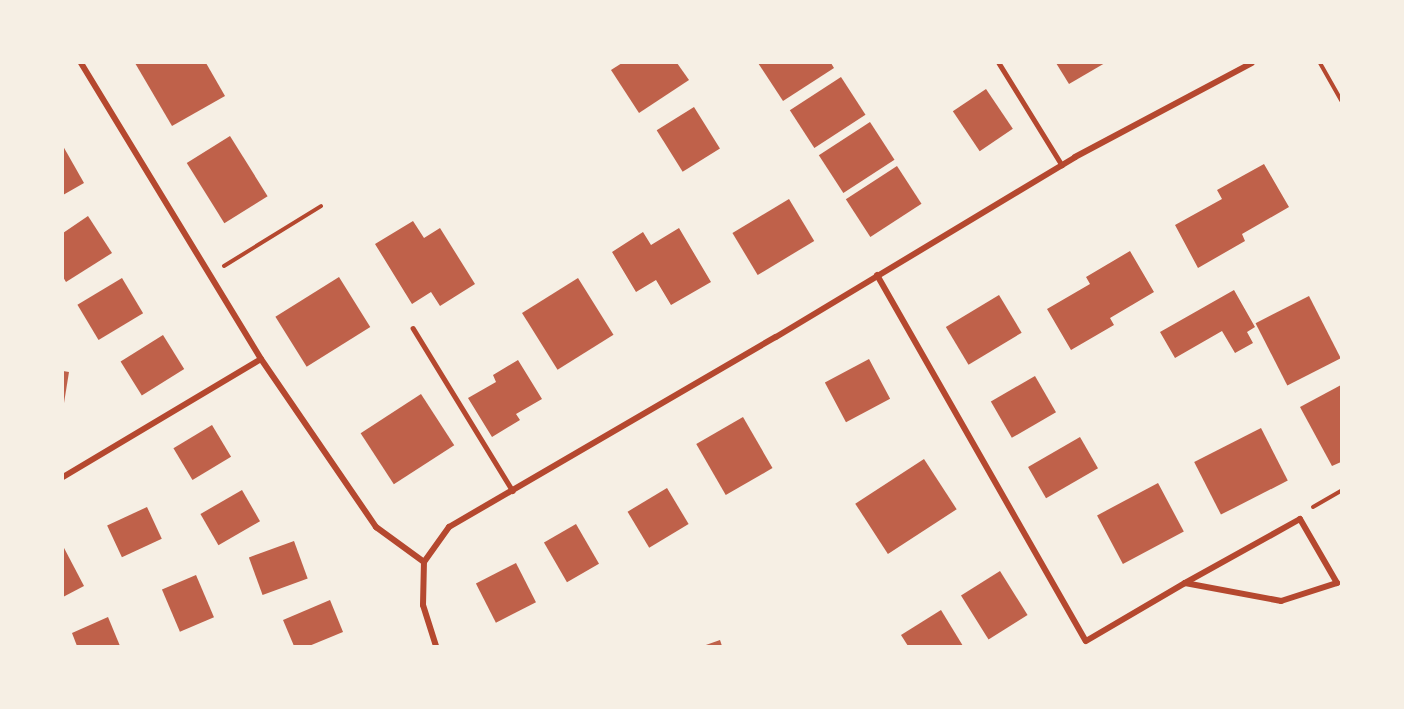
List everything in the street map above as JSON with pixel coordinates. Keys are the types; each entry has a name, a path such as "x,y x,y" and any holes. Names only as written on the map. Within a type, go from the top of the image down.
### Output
{"street":[{"path":"81,63 208,276 261,359 376,527 424,562"},
{"path":"436,646 423,605 424,562 449,527 1062,165 1252,63"},
{"path":"877,275 1086,644 1185,583 1300,519 1337,583 1281,601 1185,583"},
{"path":"63,477 261,359"}],"lane":[{"path":"999,63 1062,165"},
{"path":"413,328 513,490"}],"path":[{"path":"1320,63 1341,100"},
{"path":"208,276 321,206"},
{"path":"1300,519 1341,491"}],"building":[{"path":"135,63 206,63 225,96 172,126"},
{"path":"622,63 677,63 689,80 639,113 611,70"},
{"path":"758,63 831,63 834,68 783,101"},
{"path":"1056,63 1105,63 1069,84"},
{"path":"841,77 866,115 814,148 790,110"},
{"path":"986,89 1013,129 980,151 953,111"},
{"path":"694,107 720,149 683,172 657,130"},
{"path":"870,122 895,160 843,193 819,155"},
{"path":"230,136 268,196 224,223 187,163"},
{"path":"63,146 84,183 63,195"},
{"path":"1264,164 1289,207 1242,234 1245,241 1198,268 1175,225 1222,199 1217,190"},
{"path":"897,166 922,204 870,237 846,199"},
{"path":"789,199 814,241 758,275 732,233"},
{"path":"88,216 112,253 66,282 63,277 63,233"},
{"path":"413,221 424,238 440,228 475,284 440,306 431,292 412,304 375,244"},
{"path":"679,228 711,282 671,305 656,280 636,292 612,252 643,232 651,245"},
{"path":"1130,251 1154,292 1110,318 1114,325 1071,350 1047,309 1090,284 1086,277"},
{"path":"339,277 370,327 307,367 275,317"},
{"path":"122,278 143,313 99,340 77,305"},
{"path":"578,278 614,335 558,370 522,313"},
{"path":"1234,290 1255,327 1247,332 1253,343 1235,353 1222,331 1175,358 1160,332"},
{"path":"999,295 1022,333 969,365 946,327"},
{"path":"1309,296 1341,358 1287,386 1256,323"},
{"path":"163,335 184,369 142,395 121,361"},
{"path":"869,359 890,399 846,422 825,382"},
{"path":"518,360 542,399 516,414 520,420 492,437 468,398 496,382 493,375"},
{"path":"63,371 69,372 64,403 63,403"},
{"path":"1035,376 1056,412 1012,438 991,402"},
{"path":"1341,385 1341,462 1332,466 1300,407"},
{"path":"421,394 454,445 394,484 361,433"},
{"path":"743,417 773,468 726,495 696,444"},
{"path":"212,425 231,457 192,480 173,448"},
{"path":"1261,428 1288,481 1221,515 1194,462"},
{"path":"1080,437 1098,468 1046,498 1028,467"},
{"path":"924,459 957,509 888,554 855,504"},
{"path":"1158,483 1184,532 1123,564 1097,515"},
{"path":"667,488 689,524 649,548 628,512"},
{"path":"242,490 260,521 218,545 200,514"},
{"path":"147,507 162,539 122,557 107,526"},
{"path":"576,524 599,564 567,582 544,542"},
{"path":"294,541 308,579 263,595 249,557"},
{"path":"63,546 84,586 63,597"},
{"path":"516,563 536,602 496,623 476,583"},
{"path":"1000,571 1028,615 989,639 961,595"},
{"path":"196,575 214,617 180,632 162,589"},
{"path":"330,600 343,632 309,646 294,646 283,620"},
{"path":"941,610 963,646 908,646 901,635"},
{"path":"108,617 120,646 77,646 72,633"},
{"path":"720,640 722,646 703,646"}]}
